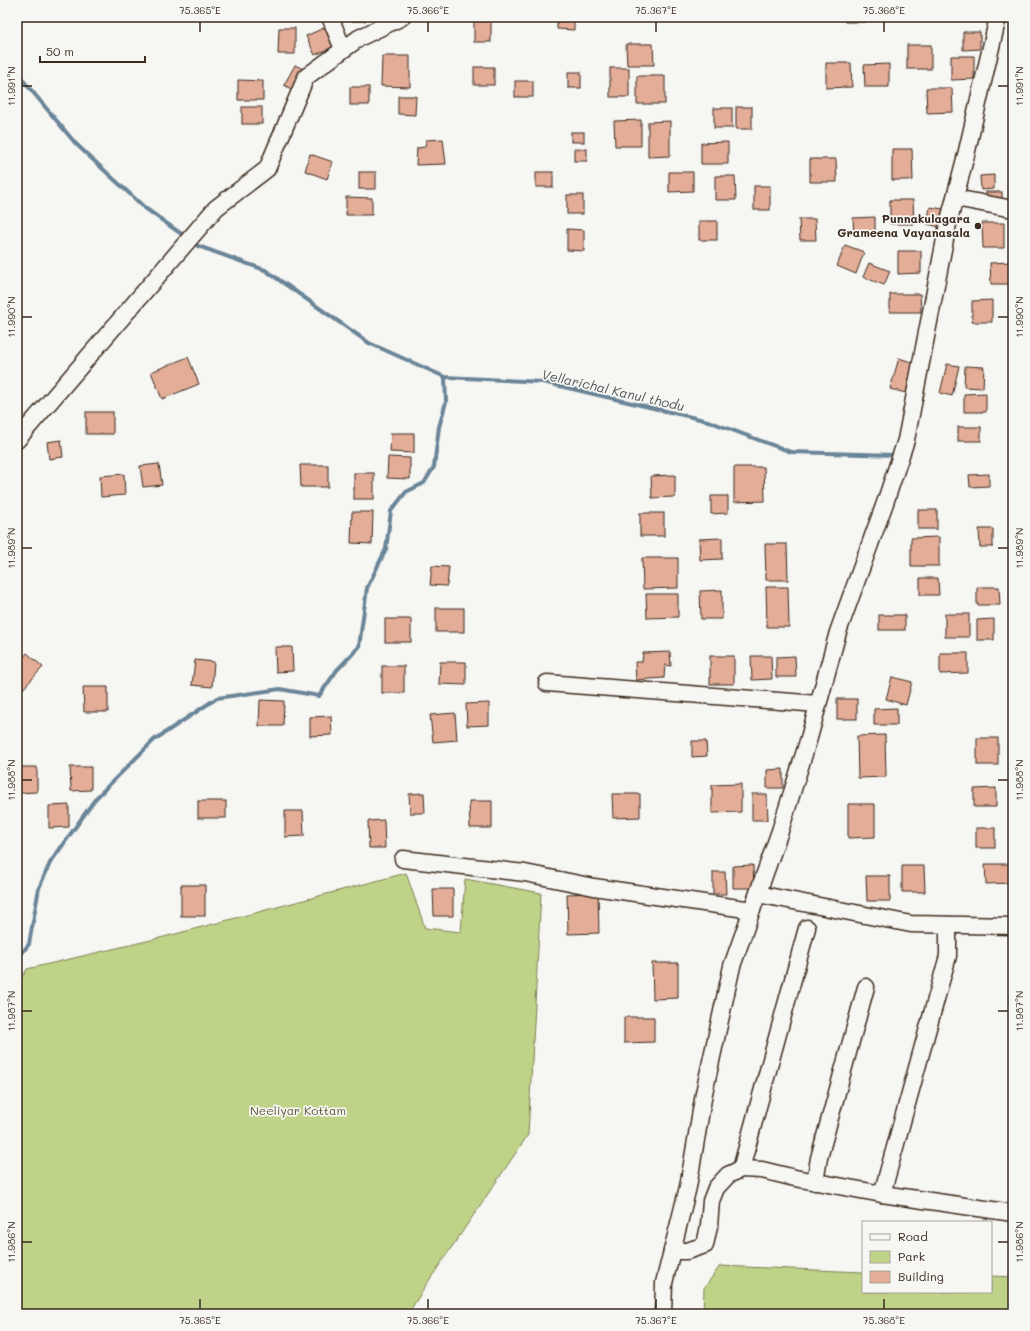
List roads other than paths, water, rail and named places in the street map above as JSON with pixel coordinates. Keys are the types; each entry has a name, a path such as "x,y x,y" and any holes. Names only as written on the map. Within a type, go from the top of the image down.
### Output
{"street":[{"path":"330,17 344,49"},
{"path":"17,440 216,208 266,169 306,77 359,38 402,17"},
{"path":"663,1314 664,1283 688,1187 704,1093 732,966 780,831 838,632 886,503 906,440 948,224 972,134 998,17"},
{"path":"955,198 1013,209"},
{"path":"547,683 818,704"},
{"path":"403,859 525,873 594,887 752,910"},
{"path":"758,894 910,924 1013,926"},
{"path":"882,1194 948,956 948,924"},
{"path":"741,1169 807,928"},
{"path":"815,1182 819,1158 866,987"},
{"path":"672,1251 687,1251 705,1245 709,1226 711,1201 716,1188 728,1175 741,1169 762,1170 815,1182 882,1194 1013,1213"}],"waterway":[{"name":"Vellarichal Kanul thodu","path":"17,73 76,144 145,208 187,238"},
{"name":"Vellarichal Kanul thodu","path":"192,242 198,246 265,270 369,343 445,377 543,382 708,421 791,452 896,455"},
{"path":"17,959 29,944 39,888 50,863 96,798 154,740 217,698 280,689 319,696 337,670 359,647 367,588 386,549 391,511 406,492 424,483 434,467 439,427 446,402 445,377"}],"place":[{"name":"Punnakulagara Grameena Vayanasala","path":"978,226"}],"park label":[{"name":"Neeliyar Kottam","path":"298,1111"}]}
